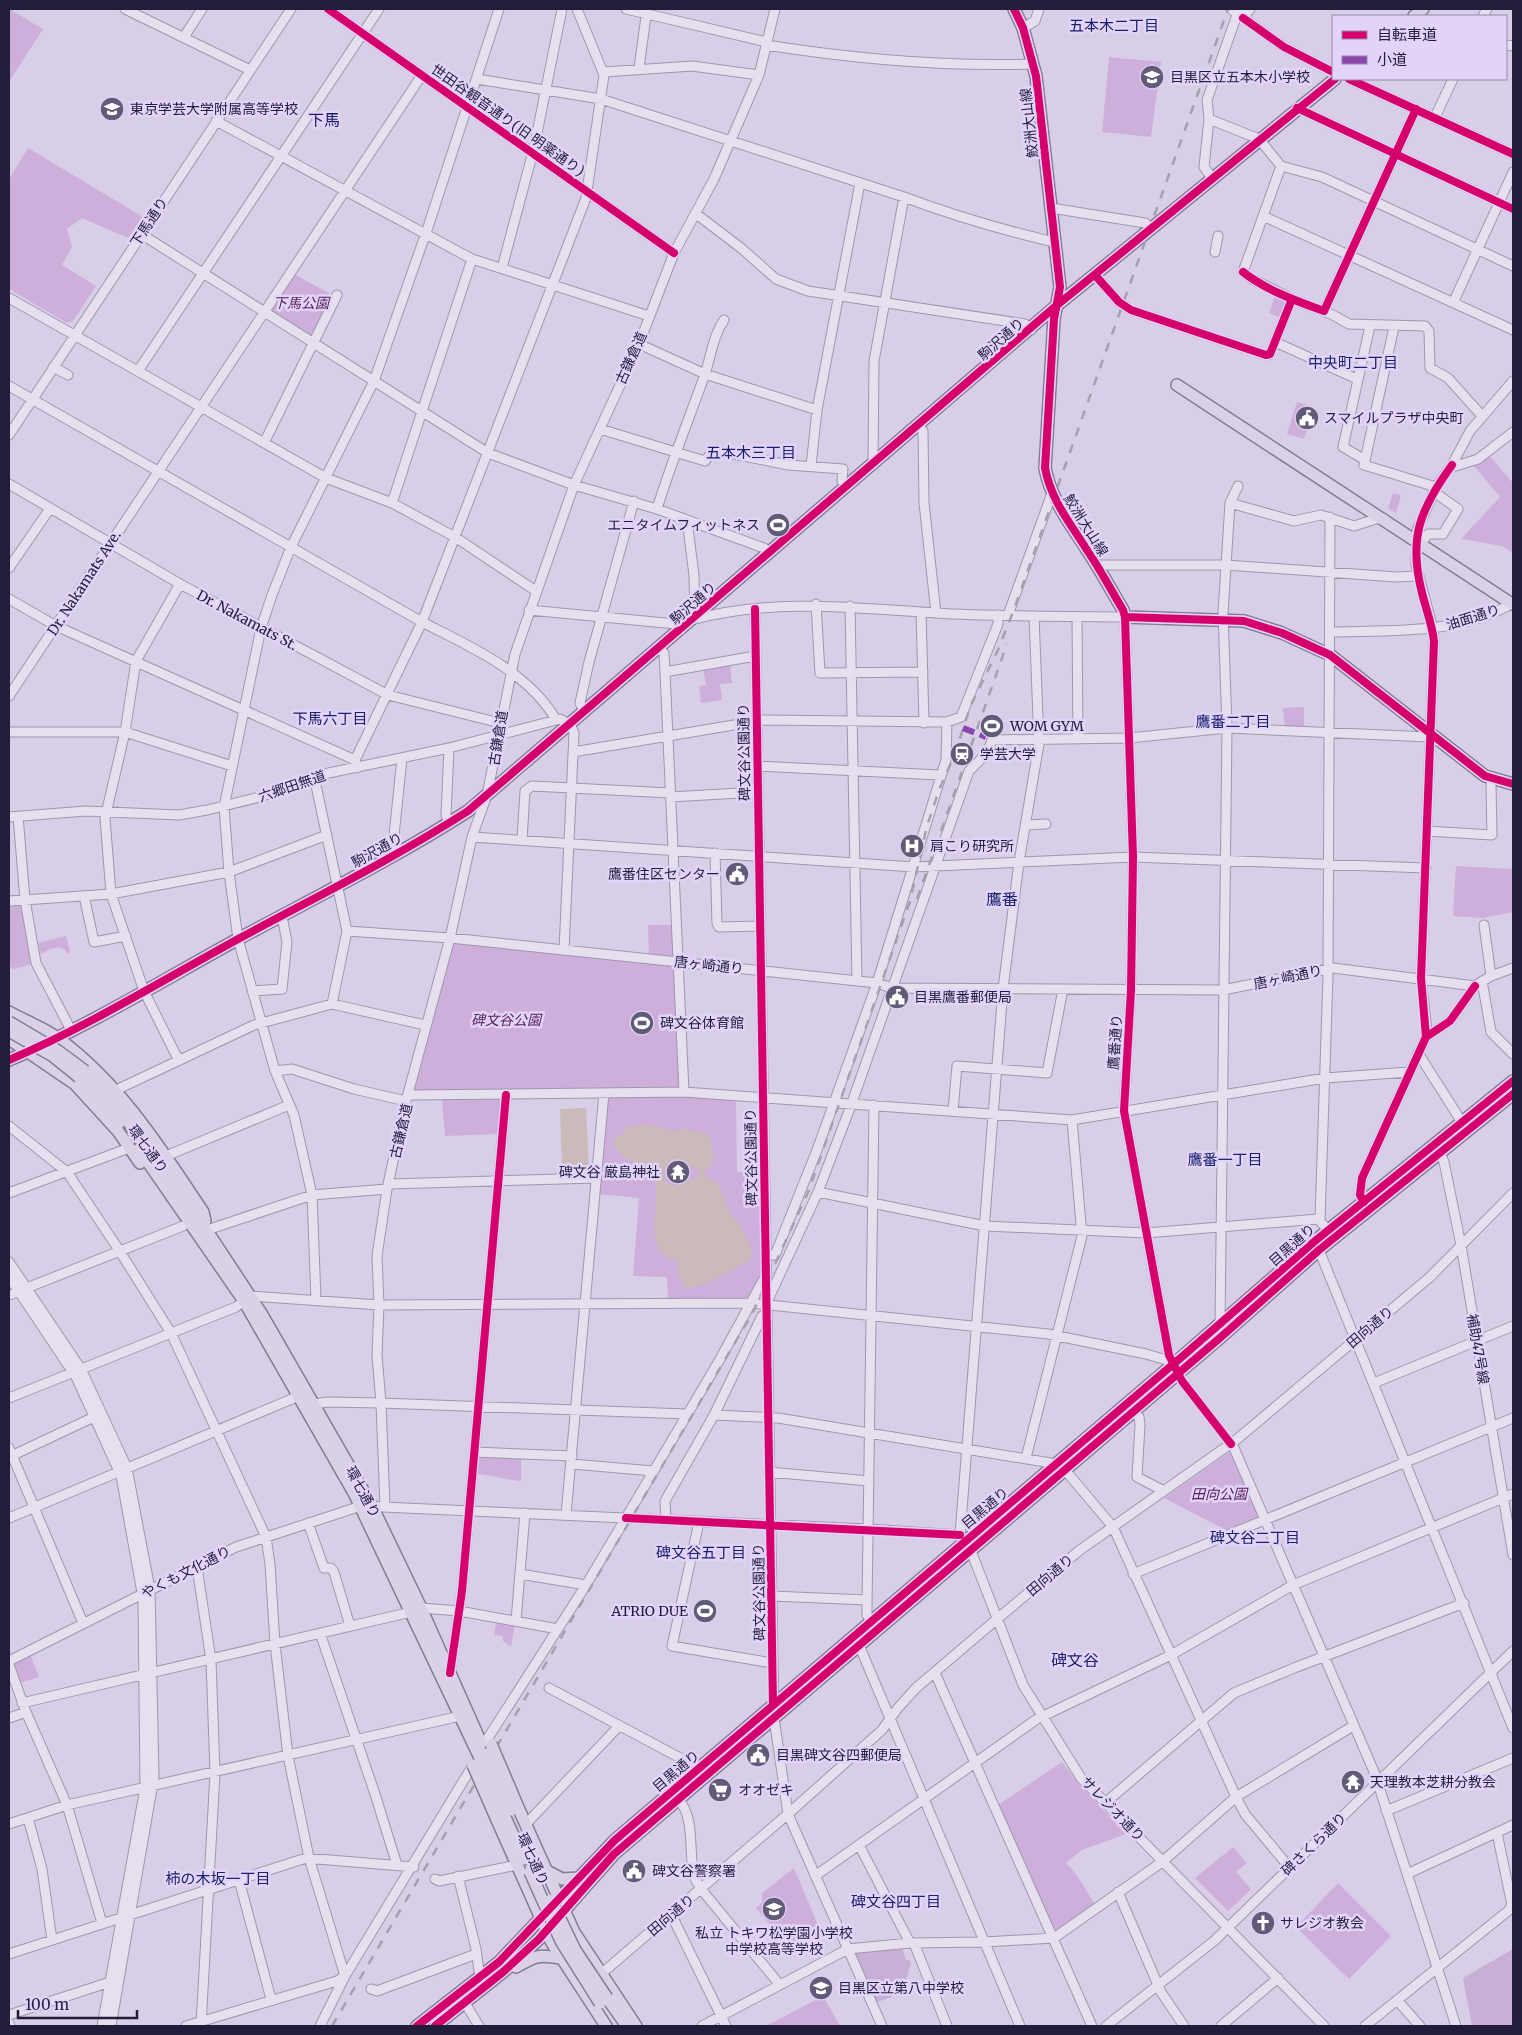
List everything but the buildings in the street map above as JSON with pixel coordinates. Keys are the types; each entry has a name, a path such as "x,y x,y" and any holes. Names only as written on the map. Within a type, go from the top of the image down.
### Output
{"main road":[{"name":"鮫洲大山線","path":"1014,9 1023,28 1033,64 1060,287 1056,306 1045,468 1052,493 1070,527 1097,565 1123,610 1125,617"},
{"name":"駒沢通り","path":"9,1060 72,1030 449,824 487,795 695,619 1056,306 1096,275 1258,139 1334,80"},
{"path":"1177,385 1415,537 1513,603"},
{"path":"1125,617 1252,622 1330,655 1485,776 1493,780 1513,784"},
{"path":"11,1016 57,1038 99,1072 116,1090 166,1156 203,1212 205,1236 183,1226 118,1131 76,1084 9,1038 20,1027 19,1020 11,1016"},
{"name":"環七通り","path":"11,1016 58,1051 82,1074 103,1100 205,1236 248,1299 314,1404 367,1506 456,1698 484,1752 507,1813 615,2026"},
{"name":"環七通り","path":"9,1031 82,1074"},
{"name":"目黒通り","path":"435,2026 504,1972 546,1930 579,1878 615,1840 872,1621 1061,1467 1176,1368 1439,1149 1463,1124 1513,1081"},
{"name":"目黒通り","path":"1061,1467 1134,1412 1220,1325 1328,1230 1364,1202 1512,1098"},
{"name":"環七通り","path":"248,1299 299,1396 367,1506"},
{"name":"目黒通り","path":"417,2026 480,1978 541,1919 562,1904 614,1854 859,1645 966,1544"},
{"name":"環七通り","path":"416,1610 450,1673 456,1698"},
{"path":"456,1698 456,1717 484,1752"},
{"path":"456,1698 484,1752 507,1813 517,1865 546,1930 560,1958 606,2026"},
{"path":"507,1813 526,1824 538,1871 562,1904 574,1932 636,2026"},
{"path":"538,1871 562,1879 579,1878"},
{"path":"504,1972 533,1956 541,1955 560,1958"},
{"name":"環七通り","path":"604,2001 627,2026"}],"street":[{"path":"125,9 250,70"},
{"path":"184,37 202,9"},
{"name":"下馬通り","path":"9,435 31,399 291,9"},
{"name":"世田谷観音通り(旧 明薬通り)","path":"328,9 674,253"},
{"path":"138,371 379,9"},
{"path":"316,1300 312,1195 294,1115 275,1071 238,939 229,872 224,807 261,628 291,547 374,381 425,234 499,9"},
{"path":"502,268 532,153 562,9"},
{"path":"9,599 56,626 244,709 356,764 422,622 588,192 604,72 577,9"},
{"path":"626,9 646,10 767,44 884,61 994,65 1033,64"},
{"name":"古鎌倉道","path":"385,1506 381,1403 376,1348 379,1305 377,1256 388,1187 425,1025 450,938 472,837 487,795 510,672 529,610 574,485 638,344 674,253 732,141 759,75 775,9"},
{"path":"1023,28 1035,21 1039,9"},
{"path":"1237,12 1250,9"},
{"path":"639,68 646,10"},
{"path":"1237,12 1284,46 1332,71"},
{"path":"1212,178 1204,167 1209,119 1206,100 1237,12"},
{"path":"604,72 639,68 692,66 759,75"},
{"name":"Dr. Nakamats Ave.","path":"9,696 422,75"},
{"path":"477,79 601,99 904,197 991,228 1054,242"},
{"path":"1351,80 1513,154"},
{"path":"1435,117 1453,80"},
{"path":"1297,108 1513,209"},
{"path":"1324,311 1416,109"},
{"path":"1209,119 1258,139 1281,166 1322,177 1513,266"},
{"path":"216,121 472,259 649,316"},
{"path":"1281,166 1244,272 1252,279 1292,299 1324,311 1349,324 1428,328 1430,368 1448,378 1482,416"},
{"path":"1454,302 1513,172"},
{"path":"811,466 817,410 860,183"},
{"path":"873,465 874,361 904,197"},
{"path":"1051,208 1145,223 1151,228"},
{"path":"695,213 741,248 776,279 808,291 1025,324 1030,330"},
{"path":"1263,216 1350,254 1513,330"},
{"path":"141,234 488,453 574,485 657,509 764,548 769,553"},
{"path":"1215,252 1218,236"},
{"path":"392,503 472,259"},
{"path":"1096,275 1119,302 1131,310 1266,355 1270,354 1292,299"},
{"path":"264,442 337,295"},
{"path":"9,298 326,478 392,503 454,537 536,590"},
{"path":"657,509 674,452 705,374 718,329 724,320"},
{"path":"1365,460 1343,447 1370,326"},
{"path":"1394,327 1364,465 1435,490 1458,509 1443,534 1428,534 1424,541 1415,537"},
{"path":"1275,342 1357,379"},
{"path":"638,344 705,374 817,410"},
{"path":"54,367 68,375"},
{"path":"1426,1037 1421,978 1429,734 1433,692 1433,629 1418,576 1415,537 1435,490 1452,465 1470,431 1513,381"},
{"path":"9,386 422,622 470,646 510,672 538,694 555,718 570,724 574,733 564,950"},
{"path":"919,426 923,431 924,503 936,613"},
{"path":"600,429 705,461 714,450 788,465 843,469 842,481 846,487"},
{"path":"1452,465 1456,466 1478,459 1513,432"},
{"name":"Dr. Nakamats St.","path":"9,484 49,510 180,584 388,695 500,723"},
{"path":"1220,1325 1228,728 1224,620 1230,503 1238,486"},
{"path":"573,752 755,721 924,723 947,722 961,717 1052,493"},
{"path":"584,712 580,703 601,616 634,501"},
{"path":"1230,503 1294,521 1321,515 1354,526 1376,519 1386,520"},
{"path":"9,568 49,510"},
{"path":"1328,1230 1320,1219 1328,969 1330,517"},
{"path":"687,520 694,575 695,619 720,612 816,604 936,613 1125,617"},
{"path":"1097,565 1226,565 1396,577 1418,576"},
{"path":"178,1059 144,991 111,894 106,812 125,732 136,661 180,584"},
{"name":"油面通り","path":"1330,632 1433,629 1496,613 1513,603"},
{"path":"816,604 820,673 923,672"},
{"path":"850,606 857,981"},
{"name":"碑文谷公園通り","path":"755,608 755,721 774,1718 788,1814 882,2026"},
{"path":"529,610 676,624 681,630"},
{"path":"921,612 924,723"},
{"path":"966,1544 967,1448 1002,989 1038,740 1034,616"},
{"path":"1077,616 1078,739"},
{"name":"鷹番通り","path":"1125,617 1133,857 1131,990 1124,1111 1169,1354 1176,1368 1231,1444 1375,1774 1376,1784 1456,2026"},
{"path":"659,649 664,653 684,1092"},
{"path":"665,672 755,656"},
{"name":"六郷田無道","path":"13,816 106,812 179,815 224,807 260,797 314,776 356,764 402,758 449,748 555,718"},
{"path":"766,1255 775,1255 795,1207 877,983 946,760 947,722"},
{"path":"766,1305 818,1192 852,1104 969,771 987,753 992,740 1129,738 1228,728 1328,733 1429,734"},
{"path":"9,732 125,732 232,766"},
{"path":"449,748 446,815 449,824"},
{"path":"392,856 402,758"},
{"path":"756,766 940,775"},
{"path":"314,776 347,931 332,1004"},
{"path":"1427,831 1492,835 1491,784 1493,780"},
{"path":"522,840 525,791 532,786 571,787 670,795 757,792"},
{"path":"13,816 36,963 72,1030"},
{"path":"1026,825 1046,824"},
{"path":"9,901 111,894 229,872 327,835"},
{"path":"472,837 934,868 1133,857 1426,868"},
{"path":"715,853 717,923 719,926 759,926"},
{"path":"84,896 94,942 126,936"},
{"path":"252,992 282,988 287,942 282,916"},
{"path":"1484,925 1482,981 1491,1032 1513,1054"},
{"name":"唐ヶ崎通り","path":"347,931 450,938 760,970 877,983 892,988 1223,990 1328,969 1421,978 1482,981 1513,968"},
{"path":"1364,1202 1360,1195 1362,1178 1372,1160 1426,1037 1450,1021 1482,981"},
{"path":"953,1111 956,1067 1046,1073 1063,989"},
{"path":"116,1090 178,1059 260,1023 332,1004 425,1025"},
{"path":"1418,1053 1463,1124"},
{"path":"275,1071 292,1069 354,1089 408,1098 684,1092 1072,1120 1325,1078 1409,1072"},
{"path":"566,1515 604,1093"},
{"path":"450,1673 460,1611 506,1095"},
{"path":"166,1156 289,1105"},
{"path":"872,1621 867,1615 867,1600 874,1105"},
{"path":"1026,1458 1083,1230 1072,1120"},
{"path":"9,1126 67,1172 171,1333 266,1537 270,1564 275,1644 288,1756 309,1858 345,1976"},
{"path":"9,1194 129,1148"},
{"name":"補助47号線","path":"1439,1149 1461,1245 1492,1426 1509,1496 1513,1555"},
{"path":"205,1236 312,1195 388,1187 596,1178"},
{"path":"818,1192 985,1226 1146,1233 1320,1219"},
{"name":"田向通り","path":"601,1974 788,1814 882,1730 916,1688 1080,1550 1231,1444 1430,1277 1513,1193"},
{"path":"9,1294 183,1226"},
{"path":"1318,1250 1464,1603 1513,1728"},
{"path":"9,1262 22,1289 77,1370 123,1470 150,1590 149,1786 131,1914 111,2026"},
{"path":"320,2026 345,1976 586,1585 766,1275"},
{"path":"9,1277 22,1289"},
{"path":"9,1398 236,1307 248,1299 316,1300 379,1305 750,1303 1057,1336 1165,1358 1176,1368"},
{"path":"666,1520 665,1501 714,1415 750,1336 762,1316 766,1316"},
{"path":"1374,1383 1513,1326"},
{"path":"77,1370 94,1417 123,1470 142,1594 149,1674"},
{"path":"9,1518 32,1504 123,1470 299,1396"},
{"path":"314,1404 328,1402 381,1403 687,1414"},
{"path":"1134,1412 1139,1417 1140,1425 1137,1477 1164,1491"},
{"path":"714,1415 768,1417 869,1432 1026,1458 1061,1467 1113,1527 1236,1797 1245,1814 1289,1867"},
{"path":"82,1623 10,1454 94,1417"},
{"path":"1133,1574 1513,1418"},
{"path":"474,1452 572,1460 653,1471"},
{"path":"769,1472 869,1481"},
{"path":"815,1876 1043,1716 1170,1655 1293,1585 1509,1496"},
{"name":"やくも文化通り","path":"9,1663 82,1623 236,1547 367,1506 868,1529 966,1544"},
{"path":"516,1621 525,1513"},
{"path":"700,1522 672,1646 772,1663"},
{"path":"308,1523 324,1568 332,1568 334,1572 350,1626"},
{"name":"サレジオ通り","path":"966,1544 1024,1685 1081,1778 1324,2026"},
{"path":"197,1567 212,1660 215,1756 201,2024"},
{"path":"520,1574 586,1585"},
{"path":"771,1596 867,1600"},
{"path":"1106,1803 1200,1720 1234,1693 1464,1603"},
{"path":"22,1703 212,1660 416,1610 460,1611 558,1628"},
{"path":"320,1634 397,1865"},
{"path":"859,1645 985,1942 1017,2025"},
{"name":"碑さくら通り","path":"1106,2026 1158,1986 1227,1928 1513,1651"},
{"path":"9,1663 22,1703 67,1805 102,1923"},
{"path":"935,1672 1092,2026"},
{"path":"549,1688 699,1768"},
{"path":"9,1718 26,1712"},
{"path":"9,1824 67,1805 456,1717"},
{"path":"526,1824 619,1726"},
{"path":"702,2026 848,1949 912,1943 985,1942 1054,1938 1162,1862 1236,1797 1354,1726"},
{"path":"1386,1810 1513,1758"},
{"path":"102,2026 121,1917 149,1786"},
{"path":"678,1799 683,1804 690,1830 694,1876 701,1889 780,1985"},
{"path":"28,1818 42,1869 52,1940"},
{"path":"1407,1874 1513,1825"},
{"path":"1365,2026 1512,1906 1497,1833"},
{"path":"859,1845 912,1943 947,2026"},
{"path":"9,1954 309,1858 413,1867"},
{"path":"435,1879 439,1881 517,1865"},
{"path":"458,1876 480,1978"},
{"path":"239,1880 271,1999"},
{"path":"1118,1892 1158,1986 1184,2026"},
{"path":"671,1914 726,2026"},
{"path":"371,1989 377,1991 476,1954"},
{"path":"186,2026 201,2024 271,1999 336,1981 345,1976"},
{"path":"1221,2026 1278,1978"},
{"path":"9,2015 110,1982"},
{"path":"1397,2000 1420,2026"},
{"path":"465,2003 479,2026"}],"green space":[{"path":"9,9 43,29 9,82"},
{"path":"1109,57 1161,62 1151,137 1102,132"},
{"path":"28,148 143,217 128,238 82,218 67,229 72,247 62,265 96,286 73,321 67,323 9,289 9,179"},
{"name":"下馬公園","path":"292,273 334,296 315,337 272,311 272,307"},
{"path":"1276,294 1287,299 1281,318 1269,313"},
{"path":"1297,402 1314,408 1304,439 1287,434"},
{"path":"1489,455 1513,483 1513,553 1502,546 1461,539 1500,497 1473,465"},
{"path":"1393,493 1401,495 1396,513 1388,508"},
{"path":"730,664 732,683 720,684 722,700 701,703 699,686 706,685 703,669"},
{"path":"1304,707 1304,729 1285,728 1283,708"},
{"path":"1456,866 1513,869 1513,912 1482,918 1453,916"},
{"path":"9,904 22,906 32,964 14,969 9,966"},
{"path":"648,925 675,925 677,961 649,958"},
{"path":"66,936 70,952 68,954 59,948 41,954 38,943"},
{"name":"碑文谷公園","path":"451,940 677,964 681,1090 413,1094 427,1028"},
{"path":"607,1094 684,1094 736,1099 737,1172 758,1173 765,1272 747,1299 668,1302 667,1277 633,1276 639,1198 599,1194"},
{"path":"501,1097 498,1134 445,1136 442,1099"},
{"name":"田向公園","path":"1228,1453 1232,1453 1260,1516 1258,1519 1228,1531 1164,1498"},
{"path":"475,1454 521,1455 521,1481 474,1474"},
{"path":"499,1621 515,1623 511,1647 503,1641 503,1636 494,1635 496,1623"},
{"path":"30,1654 39,1677 17,1684 10,1663"},
{"path":"1062,1762 1077,1782 1126,1834 1082,1850 1066,1863 1076,1874 1096,1906 1058,1931 1054,1930 998,1805"},
{"path":"1233,1847 1247,1863 1236,1872 1251,1889 1228,1911 1195,1878"},
{"path":"794,1868 818,1925 812,1934 787,1945 756,1908 762,1903 762,1893"},
{"path":"1338,1883 1391,1936 1349,1979 1296,1927"},
{"path":"823,1996 840,2026 766,2026"}],"shaded area":[{"path":"586,1108 589,1170 562,1170 560,1109"},
{"path":"647,1124 676,1132 682,1128 707,1135 711,1139 713,1164 705,1170 705,1177 718,1184 730,1214 740,1226 752,1250 750,1260 712,1281 690,1288 684,1287 677,1268 680,1263 674,1258 670,1260 661,1251 656,1241 654,1230 656,1185 652,1175 631,1160 627,1160 615,1148 614,1141 618,1135 623,1137 624,1128","holes":["682,1162 698,1169 699,1177 677,1186 667,1184 663,1170 668,1164"]},
{"path":"902,1948 906,1960 910,1960 911,1963 902,1993 875,2003 854,1955 855,1952"},
{"path":"1513,1949 1513,2025 1472,2026 1463,1978"}],"railway":[{"path":"332,2026 753,1312 809,1190 910,901 927,826 939,790 955,754 970,707 998,650 1013,612 1228,9"},
{"path":"917,899 1007,644"}],"marked path":[{"path":"963,728 986,737"}],"cycle path":[{"path":"328,9 674,253"},
{"path":"1014,9 1023,28 1036,76 1060,287 1054,319 1045,468 1056,501 1101,572 1123,610 1125,617 1133,857 1131,990 1124,1111 1169,1355 1182,1381 1231,1444"},
{"path":"1243,18 1284,47 1332,71"},
{"path":"9,1060 39,1047 126,1002 384,861 468,811 1056,306 1334,80"},
{"path":"1351,80 1513,154"},
{"path":"1297,108 1513,209"},
{"path":"1243,272 1271,290 1324,311 1416,109"},
{"path":"1095,275 1119,302 1131,310 1266,355 1270,354 1292,299"},
{"path":"1364,1202 1360,1195 1362,1178 1426,1037 1421,978 1434,641 1422,593 1416,556 1417,540 1425,510 1452,465"},
{"path":"755,609 773,1705"},
{"path":"1125,617 1244,621 1282,633 1330,655 1485,776 1513,784"},
{"path":"1426,1037 1450,1021 1475,986"},
{"path":"417,2026 499,1962 615,1840 1315,1241 1513,1081"},
{"path":"435,2026 503,1972 539,1939 614,1854 1221,1337 1319,1250 1513,1094"},
{"path":"450,1673 462,1591 506,1095"},
{"path":"626,1518 960,1535"}],"place":[{"name":"目黒区立五本木小学校","path":"1152,77"},
{"name":"東京学芸大学附属高等学校","path":"112,109"},
{"name":"スマイルプラザ中央町","path":"1307,418"},
{"name":"エニタイムフィットネス","path":"778,525"},
{"name":"WOM GYM","path":"992,726"},
{"name":"学芸大学","path":"962,754"},
{"name":"肩こり研究所","path":"912,846"},
{"name":"鷹番住区センター","path":"737,874"},
{"name":"目黒鷹番郵便局","path":"897,997"},
{"name":"碑文谷体育館","path":"642,1023"},
{"name":"碑文谷 厳島神社","path":"678,1172"},
{"name":"ATRIO DUE","path":"705,1611"},
{"name":"目黒碑文谷四郵便局","path":"758,1755"},
{"name":"天理教本芝耕分教会","path":"1353,1782"},
{"name":"オオゼキ","path":"720,1790"},
{"name":"碑文谷警察署","path":"634,1871"},
{"name":"私立 トキワ松学園小学校 中学校高等学校","path":"774,1909"},
{"name":"サレジオ教会","path":"1263,1923"},
{"name":"目黒区立第八中学校","path":"821,1988"}],"district":[{"name":"五本木二丁目","path":"1114,25"},
{"name":"下馬","path":"324,120"},
{"name":"中央町二丁目","path":"1353,362"},
{"name":"五本木三丁目","path":"751,452"},
{"name":"下馬六丁目","path":"330,718"},
{"name":"鷹番二丁目","path":"1233,721"},
{"name":"鷹番","path":"1002,899"},
{"name":"鷹番一丁目","path":"1225,1159"},
{"name":"碑文谷二丁目","path":"1255,1537"},
{"name":"碑文谷五丁目","path":"701,1552"},
{"name":"碑文谷","path":"1075,1660"},
{"name":"柿の木坂一丁目","path":"218,1878"},
{"name":"碑文谷四丁目","path":"896,1901"}]}
